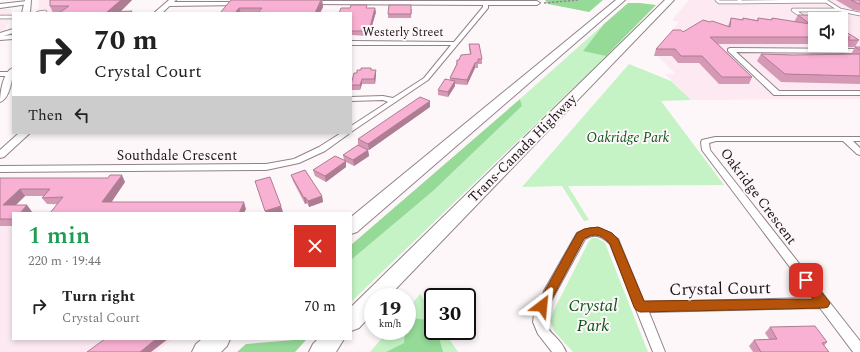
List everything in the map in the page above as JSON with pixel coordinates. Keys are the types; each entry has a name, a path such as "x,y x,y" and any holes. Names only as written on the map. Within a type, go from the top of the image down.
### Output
{"highway":[{"path":"352,226 621,0"},
{"name":"Trans-Canada Highway","path":"384,288 670,0"},
{"path":"352,320 364,308"},
{"path":"204,352 217,340"},
{"path":"321,352 333,340"}],"main road":[{"path":"26,12 28,2"},
{"path":"159,12 171,2"},
{"path":"0,37 12,31"},
{"path":"0,99 3,89 12,75"}],"street":[{"path":"0,6 28,2"},
{"path":"171,2 250,4"},
{"path":"352,129 426,79 486,7 485,3"},
{"path":"305,4 537,3"},
{"path":"0,37 12,37"},
{"name":"Westerly Street","path":"352,43 454,44"},
{"path":"860,51 730,50 777,93 860,93"},
{"path":"0,74 12,73"},
{"path":"352,98 383,98 394,101"},
{"path":"0,155 24,134"},
{"name":"Southdale Crescent","path":"0,169 266,167 296,161 322,149 344,134"},
{"name":"Oakridge Crescent","path":"860,139 715,139 705,142 706,150 860,351"},
{"path":"845,139 860,152"},
{"path":"560,352 545,335 538,321 542,306 581,236 588,232 598,230 608,235 614,242 659,352"},
{"name":"Crystal Court","path":"640,307 824,303"}],"lane":[{"path":"717,0 719,2 826,1 840,10"},
{"path":"802,16 794,10 840,10 860,14"},
{"path":"0,17 12,17"},
{"path":"780,50 787,56"},
{"path":"800,50 808,56"}],"path":[{"path":"537,3 578,0"}],"shaded area":[{"path":"39,0 100,0 81,12 38,12"},
{"path":"689,0 860,0 860,99 691,100 665,74 676,74 654,52 679,22 672,20"},
{"path":"0,9 12,10 5,30 0,32"},
{"path":"247,208 245,212 12,212 12,340 171,340 156,352 0,352 0,211"}],"green space":[{"path":"545,0 603,0 589,12 548,4"},
{"path":"628,3 656,5 606,56 583,51 604,24"},
{"path":"604,24 584,50 606,56 352,301 352,259 433,191 522,106 520,99"},
{"name":"Oakridge Park","path":"629,64 671,81 691,100 661,101 724,185 568,186 589,220 584,221 562,186 522,187"},
{"path":"520,99 522,106 433,191 352,259 352,244"},
{"name":"Crystal Park","path":"592,238 597,238 605,243 648,352 573,352 554,331 550,320 554,310 589,241"},
{"path":"420,294 424,300 424,340 450,340 458,352 370,352 380,340 416,340 416,299"},
{"path":"416,318 424,320 424,340 440,340 443,352 386,352 404,343 404,340 416,340"},
{"path":"306,340 295,352 237,352 246,344"}],"building":[{"path":"50,0 121,0 107,12 60,12 69,6 50,6"},
{"path":"231,0 321,0 315,12 259,12 262,8 239,8 236,12 221,12"},
{"path":"851,0 860,0 860,4 857,3"},
{"path":"351,5 367,5 366,8 375,8 369,31 352,31 352,12 339,12 341,8 350,8"},
{"path":"389,5 411,5 411,14 388,14"},
{"path":"132,11 131,12 107,12"},
{"path":"798,15 808,15 808,22"},
{"path":"731,18 743,20 743,18 758,21 758,18 772,20 772,18 808,24 808,37 710,37 752,77 722,77 702,56 681,56 675,49 656,49 673,30 681,30 683,32 703,20 710,22 712,21 730,27"},
{"path":"848,33 859,40 848,40 850,37 848,37"},
{"path":"469,44 479,44 482,59 478,59 478,62 475,63 467,80 450,78 457,64 457,60 459,60 461,55 471,54"},
{"path":"761,54 860,54 860,76 785,74"},
{"path":"361,68 371,68 371,70 376,70 374,79 362,79 360,85 352,85 354,73 357,73 357,70 361,70"},
{"path":"445,79 455,81 448,92 438,90"},
{"path":"420,97 430,101 368,144 358,139"},
{"path":"358,145 368,150 353,160 343,155"},
{"path":"335,156 346,161 325,176 313,170"},
{"path":"305,170 322,196 308,201 305,197 304,198 291,175"},
{"path":"110,175 122,175 102,202 244,202 239,212 51,212 63,197 42,198 50,189 20,189 3,205 27,205 21,212 12,212 12,219 0,219 0,178 108,178"},
{"path":"270,177 281,206 265,211 255,181"},
{"path":"815,326 827,342 822,343 829,352 761,352 754,340 777,339 770,327"},
{"path":"104,340 155,340 140,352 87,352"}],"route":[{"path":"542,306 581,236 588,232 598,230 608,235 614,242 640,307 824,303 806,280"}]}
